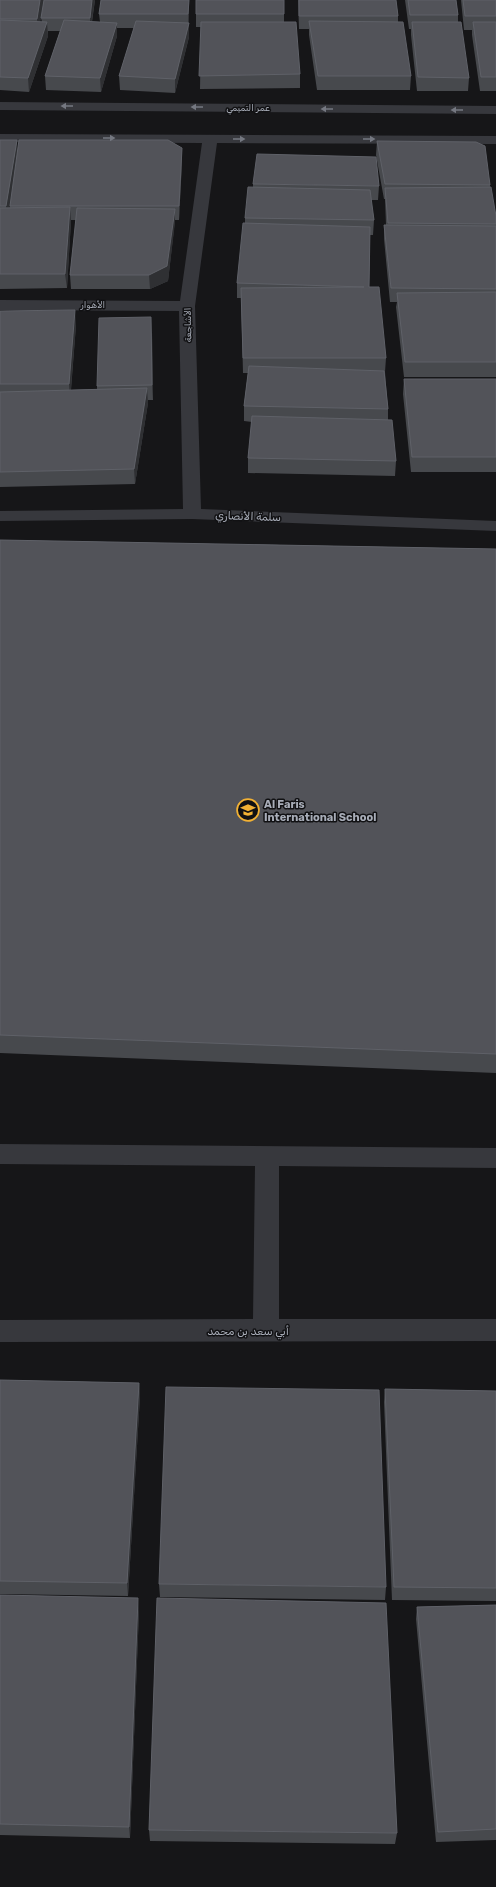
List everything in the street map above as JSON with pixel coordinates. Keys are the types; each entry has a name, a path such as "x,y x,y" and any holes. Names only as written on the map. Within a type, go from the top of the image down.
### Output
{"street":[{"name":"عمر التميمي","path":"0,106 496,110"},
{"path":"0,138 496,140"},
{"name":"الأشاجعة","path":"192,514 187,306 210,139"},
{"name":"الأهوار","path":"0,305 187,306"},
{"name":"سلمة الأنصاري","path":"0,516 192,514 496,526"},
{"path":"0,1154 496,1158"},
{"path":"266,1331 267,1156"},
{"name":"أبي سعد بن محمد","path":"0,1331 496,1330"}],"building":[{"path":"0,0 40,0 37,19 0,19"},
{"path":"44,0 92,0 90,18 41,18"},
{"path":"101,0 189,0 188,14 99,14"},
{"path":"196,0 284,0 284,14 196,14"},
{"path":"299,0 396,0 398,16 299,16"},
{"path":"408,0 456,0 458,15 410,15"},
{"path":"463,0 496,0 496,16 465,16"},
{"path":"0,20 47,22 28,78 0,77"},
{"path":"64,20 117,23 100,78 45,76"},
{"path":"136,21 189,23 175,79 119,76"},
{"path":"309,21 403,22 411,76 318,76"},
{"path":"201,22 296,22 300,74 199,76"},
{"path":"412,22 461,22 469,78 418,77"},
{"path":"473,22 496,22 496,77 481,77"},
{"path":"0,140 17,140 6,206 0,206"},
{"path":"19,140 168,140 182,148 179,206 10,206"},
{"path":"377,141 476,142 485,146 490,185 385,184"},
{"path":"257,154 376,157 379,186 253,184"},
{"path":"248,187 370,190 374,220 245,218"},
{"path":"491,187 496,224 388,223 385,188"},
{"path":"70,207 65,274 0,274 0,208"},
{"path":"77,208 175,209 167,266 149,275 70,275"},
{"path":"243,223 370,227 369,287 379,287 386,358 243,358 241,288 364,287 237,283"},
{"path":"384,225 496,226 496,289 391,288"},
{"path":"496,292 496,362 405,362 397,293"},
{"path":"75,310 69,384 0,384 0,311"},
{"path":"151,317 152,385 97,386 99,318"},
{"path":"249,366 384,371 388,409 244,406"},
{"path":"404,379 496,379 496,457 412,457"},
{"path":"147,388 134,469 0,472 0,392"},
{"path":"252,416 392,420 396,461 248,458"},
{"name":"Al Faris International School","path":"0,540 496,549 496,1054 0,1035"},
{"path":"0,1380 139,1383 127,1583 0,1581"},
{"path":"166,1387 379,1390 386,1587 159,1584"},
{"path":"385,1389 496,1391 496,1588 394,1587"},
{"path":"0,1595 138,1598 129,1827 0,1824"},
{"path":"157,1598 386,1603 397,1833 149,1830"},
{"path":"496,1605 496,1829 438,1832 417,1607"}],"place":[{"name":"Al Faris International School","path":"248,810"}]}
